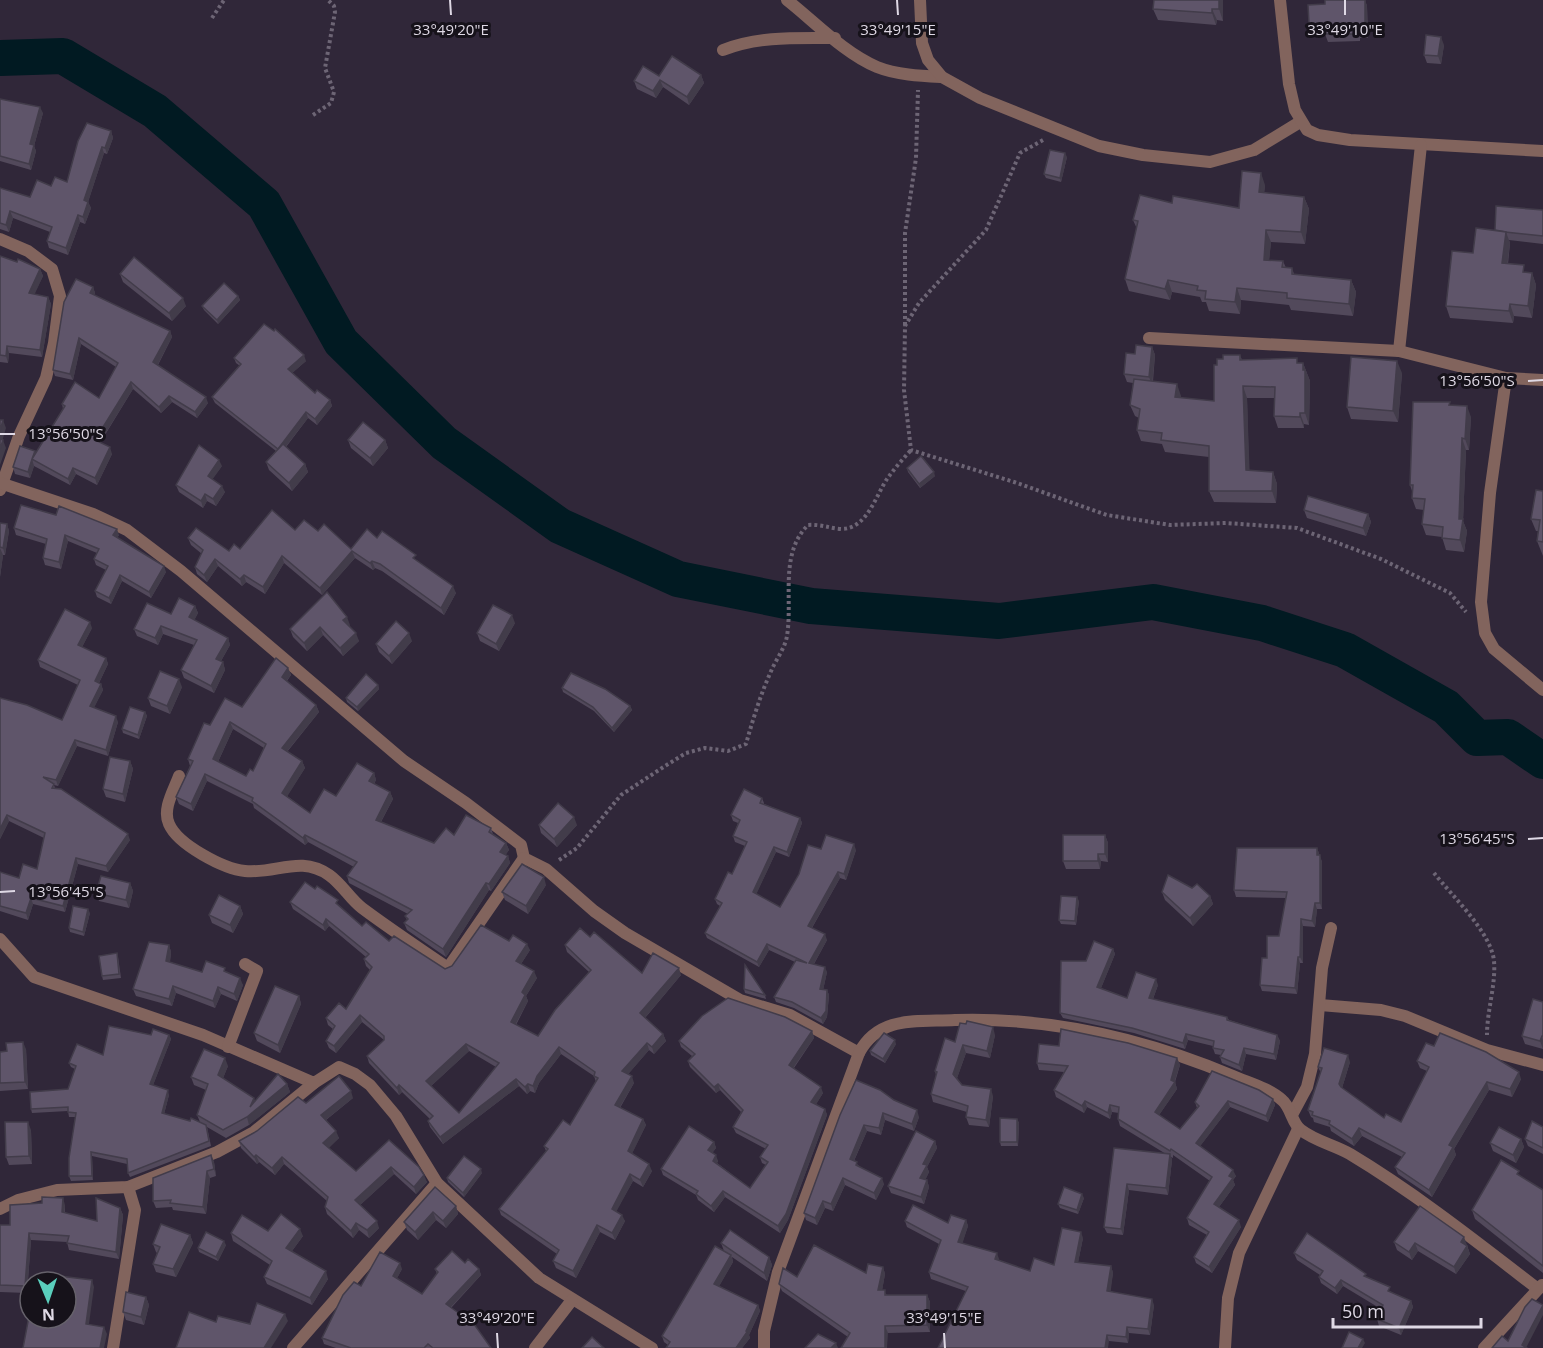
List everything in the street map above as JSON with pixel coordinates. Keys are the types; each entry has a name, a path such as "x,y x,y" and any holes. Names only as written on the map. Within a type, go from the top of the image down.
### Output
{"street":[{"path":"787,0 835,38 878,67 942,77"},
{"path":"920,0 922,43 928,60 942,77 980,98 1099,146 1143,155 1210,162 1254,150 1300,122"},
{"path":"1280,0 1289,84 1300,122 1307,130 1332,138 1543,151"},
{"path":"723,50 746,41 763,39 835,38"},
{"path":"1399,351 1421,145"},
{"path":"0,239 28,251 52,269 60,296 54,343 46,378 19,436 1,486 93,514 127,530 181,571 404,761 466,803 521,845 524,858 448,968 359,906 329,875 304,864 279,869 244,871 206,857 183,840 169,824 168,804 179,776"},
{"path":"1149,338 1399,351 1506,378 1543,380"},
{"path":"1506,378 1490,493 1481,602 1485,633 1494,649 1543,690"},
{"path":"524,858 546,869 594,911 625,933 740,1000 789,1015 859,1053"},
{"path":"1292,1115 1307,1087 1314,1054 1322,968 1331,928"},
{"path":"0,939 34,977 203,1035 314,1083"},
{"path":"228,1047 257,971 245,964"},
{"path":"1320,1005 1381,1010 1405,1016 1486,1050 1543,1065"},
{"path":"764,1348 764,1331 778,1272 859,1053 867,1039 876,1030 901,1023 979,1020 1075,1028 1181,1055 1224,1072 1283,1100 1299,1129 1348,1153 1540,1286 1484,1348"},
{"path":"0,1209 18,1200 57,1190 128,1187 217,1152 254,1132 314,1083 339,1067 356,1074 370,1085 396,1116 437,1183 539,1278 652,1348"},
{"path":"1225,1348 1228,1298 1239,1253 1299,1129"},
{"path":"292,1348 437,1183"},
{"path":"113,1348 135,1210 128,1187"},
{"path":"534,1348 572,1300"}],"path":[{"path":"212,18 224,0"},
{"path":"313,115 331,103 334,92 325,68 335,12 334,6 328,0"},
{"path":"546,869 577,848 621,795 665,766 686,753 705,748 728,751 746,744 756,710 785,645 787,593 798,535 808,525 822,524 841,529 860,523 886,481 911,450 904,390 907,212 916,158 918,90 928,76"},
{"path":"905,326 919,303 986,230 1020,153 1060,131"},
{"path":"911,450 1107,514 1170,525 1226,523 1298,528 1381,559 1450,593 1485,633"},
{"path":"1434,873 1484,934 1492,949 1493,978 1486,1050"}],"building":[{"path":"1154,0 1219,0 1219,9 1212,9 1212,13 1153,9"},
{"path":"1325,0 1365,0 1365,30 1357,30 1358,34 1325,34 1325,23 1309,24 1308,5 1325,4"},
{"path":"1426,35 1441,37 1438,56 1424,55"},
{"path":"672,56 701,75 687,97 660,80 653,91 634,81 643,66 659,76"},
{"path":"0,99 40,107 30,144 34,145 29,164 0,156"},
{"path":"87,123 111,131 105,148 102,147 84,200 88,202 83,217 78,215 66,248 47,241 52,227 10,211 6,225 0,223 0,188 30,197 37,180 51,186 55,177 67,182 78,141"},
{"path":"1050,150 1065,153 1060,178 1044,174"},
{"path":"1242,171 1261,173 1259,192 1304,197 1301,232 1266,230 1264,260 1283,261 1282,267 1292,268 1292,274 1351,280 1349,304 1287,298 1287,293 1237,288 1235,302 1205,299 1206,291 1197,290 1198,286 1168,280 1165,289 1125,279 1138,221 1133,220 1140,195 1172,203 1173,196 1239,208"},
{"path":"1496,206 1543,210 1543,236 1495,230"},
{"path":"1476,228 1506,232 1502,263 1524,265 1523,272 1532,273 1528,306 1510,304 1509,311 1446,306 1452,251 1473,253"},
{"path":"0,256 17,262 18,259 40,269 29,293 48,297 40,350 7,346 6,356 0,355"},
{"path":"134,257 183,298 169,313 120,274"},
{"path":"76,279 93,287 90,293 170,331 153,362 206,397 195,412 169,396 159,407 131,382 95,440 110,447 95,478 73,468 68,479 32,459 65,406 62,404 75,382 99,398 118,363 79,338 70,374 53,370 64,302"},
{"path":"224,283 238,296 217,320 202,306"},
{"path":"264,324 274,331 275,329 304,355 288,369 315,393 317,390 330,400 315,419 306,412 278,449 212,397 241,364 234,358"},
{"path":"1136,345 1152,347 1149,377 1124,374 1126,353 1135,354"},
{"path":"1223,355 1240,355 1240,360 1297,358 1297,363 1303,363 1305,413 1300,413 1300,417 1274,416 1275,387 1243,386 1246,470 1273,472 1272,491 1209,491 1209,446 1161,440 1162,433 1137,430 1140,409 1130,405 1134,379 1177,384 1175,397 1214,401 1214,365 1217,365 1217,359 1223,359"},
{"path":"1351,357 1397,361 1393,411 1347,407"},
{"path":"1413,402 1450,402 1449,405 1467,406 1465,439 1462,438 1459,519 1463,519 1460,540 1442,538 1443,527 1422,524 1425,499 1412,498 1413,485 1410,485"},
{"path":"363,422 385,440 370,458 348,440"},
{"path":"283,444 305,464 289,483 266,462"},
{"path":"199,445 219,460 208,476 222,486 213,499 205,494 201,501 176,485"},
{"path":"20,446 35,451 28,472 13,467"},
{"path":"921,456 934,472 919,484 907,468"},
{"path":"1536,490 1543,491 1543,542 1537,541 1540,520 1531,519"},
{"path":"1308,496 1368,514 1363,528 1304,510"},
{"path":"21,505 56,515 59,506 117,529 113,535 164,566 149,592 120,575 109,598 95,591 108,566 94,559 99,549 65,535 59,562 43,558 47,539 14,528"},
{"path":"272,510 295,530 304,520 318,531 324,524 351,549 367,529 377,538 382,531 416,555 413,558 453,586 441,608 380,564 372,561 370,563 352,551 320,588 282,556 263,587 244,575 240,579 215,559 204,575 195,567 203,550 188,538 196,528 229,551 234,544 240,549"},
{"path":"0,523 7,524 3,548 0,547"},
{"path":"327,592 347,617 343,620 356,633 340,648 320,627 304,643 290,629"},
{"path":"179,598 195,606 189,617 228,638 216,659 223,662 211,686 181,670 197,640 161,626 155,638 134,629 147,603 171,614"},
{"path":"493,605 512,615 496,644 477,633"},
{"path":"65,609 90,622 78,645 106,658 95,681 101,684 90,706 116,716 106,750 75,740 56,780 43,777 54,784 52,788 61,789 128,834 106,866 76,858 63,906 31,898 26,913 0,906 0,872 19,878 23,864 37,869 45,833 7,815 0,829 0,698 27,705 62,720 80,680 38,660"},
{"path":"396,621 409,633 389,656 376,644"},
{"path":"276,658 288,668 282,677 316,705 282,748 302,761 282,793 310,813 324,789 336,796 357,763 374,773 369,781 390,792 376,820 434,843 446,828 454,835 466,815 491,828 489,832 506,843 500,852 508,856 489,884 486,883 443,949 404,923 408,919 405,916 412,910 347,876 357,862 305,835 303,838 252,801 253,798 205,774 191,804 176,797 193,761 188,759 204,723 210,725 225,698 242,707","holes":["230,722 266,744 253,771 250,769 246,776 213,759"]},
{"path":"160,671 179,679 167,706 148,698"},
{"path":"571,673 605,689 630,706 612,728 593,707 562,688"},
{"path":"366,674 378,685 357,707 346,698"},
{"path":"130,707 145,712 138,735 122,729"},
{"path":"110,757 130,761 123,794 103,789"},
{"path":"744,789 762,798 760,803 800,818 787,852 774,847 753,892 780,907 799,874 808,845 821,849 826,835 854,844 844,874 838,872 808,926 825,934 809,963 825,967 820,989 827,990 826,1011 821,1018 792,1002 774,997 796,960 807,963 767,944 757,962 705,933 722,903 715,899 728,872 732,874 747,842 733,836 740,820 731,815"},
{"path":"558,803 574,817 554,839 539,825"},
{"path":"1063,835 1105,835 1105,854 1098,854 1098,861 1063,861"},
{"path":"1237,848 1317,848 1317,855 1320,855 1320,903 1315,903 1312,921 1301,919 1300,957 1298,957 1295,988 1260,985 1262,958 1267,958 1267,936 1279,936 1287,892 1234,890"},
{"path":"522,864 544,877 526,906 502,892"},
{"path":"1168,875 1192,888 1197,884 1210,896 1190,918 1162,892"},
{"path":"101,876 130,883 126,900 96,893"},
{"path":"305,882 315,889 317,886 338,900 336,903 362,926 366,922 389,941 394,936 445,969 452,966 481,925 509,941 513,935 527,944 516,961 534,971 522,992 525,995 511,1022 538,1036 555,1010 591,970 565,945 580,928 590,937 594,932 642,973 653,953 679,968 640,1013 663,1034 652,1047 647,1043 622,1071 632,1076 615,1105 643,1119 628,1151 649,1164 640,1180 630,1174 612,1209 622,1215 612,1233 597,1225 573,1271 553,1261 559,1250 499,1209 548,1149 544,1146 563,1120 570,1125 598,1078 594,1076 595,1072 559,1047 537,1076 533,1086 528,1084 525,1087 516,1079 440,1137 428,1121 433,1116 399,1085 397,1088 367,1056 384,1040 384,1036 360,1015 334,1046 326,1041 335,1026 326,1018 339,1003 346,1009 372,967 364,959 369,954 326,919 323,925 290,902","holes":["466,1044 499,1063 459,1113 426,1081"]},
{"path":"219,895 240,906 230,925 209,915"},
{"path":"1061,896 1077,897 1075,921 1059,920"},
{"path":"73,906 88,909 83,932 69,928"},
{"path":"1094,941 1113,949 1097,987 1127,998 1136,972 1156,979 1149,998 1227,1017 1227,1020 1277,1035 1274,1054 1244,1048 1239,1065 1220,1057 1224,1050 1213,1048 1214,1041 1186,1034 1183,1043 1132,1028 1060,1013 1061,961 1086,961"},
{"path":"149,942 169,945 166,961 202,972 206,961 225,968 224,971 240,978 234,994 218,987 213,1001 173,986 169,999 133,989"},
{"path":"117,953 119,974 102,976 99,956"},
{"path":"745,965 765,995 744,989"},
{"path":"275,986 299,996 278,1045 254,1033"},
{"path":"728,998 785,1017 812,1031 789,1065 821,1087 811,1102 825,1109 786,1214 778,1226 723,1191 711,1206 696,1194 698,1191 661,1169 689,1126 714,1142 708,1150 716,1155 713,1161 750,1188 768,1162 760,1157 768,1145 733,1127 743,1110 718,1084 714,1087 688,1061 695,1054 679,1041 702,1016"},
{"path":"1533,999 1543,1002 1543,1036 1540,1041 1522,1036"},
{"path":"967,1021 993,1027 987,1051 963,1045 953,1074 962,1085 991,1089 986,1120 966,1117 968,1106 931,1094 945,1038 955,1042 960,1023 966,1024"},
{"path":"109,1026 151,1035 153,1029 169,1035 150,1084 168,1090 162,1113 190,1121 191,1118 206,1125 209,1141 128,1173 127,1159 91,1152 92,1176 69,1176 69,1158 76,1113 68,1112 68,1107 31,1109 30,1092 68,1089 76,1066 69,1063 77,1044 103,1055"},
{"path":"1061,1029 1128,1043 1177,1058 1171,1080 1175,1082 1155,1112 1180,1129 1199,1106 1195,1102 1212,1071 1259,1090 1273,1099 1266,1116 1228,1101 1196,1143 1233,1170 1229,1176 1233,1178 1214,1204 1239,1220 1209,1267 1194,1257 1209,1232 1187,1218 1212,1177 1171,1149 1170,1151 1118,1119 1119,1107 1110,1105 1108,1113 1085,1101 1082,1106 1054,1090 1068,1066 1037,1063 1039,1044 1059,1046"},
{"path":"884,1033 895,1040 883,1059 870,1051"},
{"path":"1440,1033 1486,1052 1519,1072 1510,1089 1487,1082 1449,1145 1453,1147 1429,1190 1395,1167 1405,1153 1359,1128 1352,1139 1329,1124 1330,1121 1312,1115 1313,1112 1308,1110 1322,1068 1318,1067 1324,1048 1348,1055 1339,1084 1341,1087 1384,1118 1386,1114 1401,1122 1429,1067 1417,1061 1426,1043 1434,1046"},
{"path":"23,1042 25,1082 0,1083 0,1052 7,1051 6,1043"},
{"path":"204,1049 225,1058 218,1075 254,1098 250,1107 278,1074 287,1084 247,1117 223,1130 197,1115 208,1084 191,1077"},
{"path":"339,1076 351,1091 321,1115 336,1131 323,1143 356,1171 389,1140 419,1167 424,1175 414,1187 391,1167 355,1200 377,1221 367,1230 356,1223 351,1231 325,1207 328,1197 282,1157 272,1168 256,1155 254,1157 239,1141 257,1131 298,1097 306,1103"},
{"path":"856,1080 917,1110 912,1124 883,1113 879,1128 864,1125 850,1159 857,1162 856,1165 882,1178 874,1193 843,1178 831,1204 823,1201 815,1218 804,1213 840,1115"},
{"path":"1000,1118 1017,1119 1017,1142 1000,1142"},
{"path":"1532,1121 1543,1127 1543,1148 1525,1139"},
{"path":"5,1122 28,1122 29,1156 6,1157"},
{"path":"1499,1127 1521,1139 1513,1155 1490,1143"},
{"path":"916,1131 935,1141 923,1164 927,1165 920,1178 927,1180 921,1197 888,1186"},
{"path":"1114,1148 1170,1154 1166,1188 1127,1184 1121,1229 1104,1227"},
{"path":"211,1155 214,1169 207,1171 203,1207 170,1203 171,1200 153,1201 153,1178"},
{"path":"464,1156 481,1169 463,1193 447,1178"},
{"path":"1501,1160 1519,1171 1517,1174 1543,1190 1543,1266 1472,1210"},
{"path":"435,1187 456,1206 443,1221 433,1212 415,1232 404,1222"},
{"path":"1064,1187 1082,1194 1077,1210 1058,1204"},
{"path":"42,1197 63,1198 62,1212 97,1221 96,1198 120,1208 116,1252 67,1243 69,1236 29,1233 26,1270 18,1270 18,1286 0,1285 0,1225 10,1225 10,1205 42,1203"},
{"path":"913,1205 948,1223 951,1215 966,1220 958,1242 997,1253 995,1259 1030,1271 1034,1258 1054,1265 1062,1228 1081,1232 1075,1262 1111,1266 1107,1291 1152,1299 1148,1329 1127,1327 1126,1337 1107,1335 1105,1348 938,1348 968,1287 929,1272 941,1240 905,1221"},
{"path":"1420,1206 1464,1237 1461,1242 1467,1246 1454,1267 1415,1243 1409,1252 1394,1242"},
{"path":"281,1214 300,1229 286,1248 326,1271 310,1298 264,1277 272,1261 231,1233 242,1215 268,1231"},
{"path":"161,1224 190,1235 173,1269 153,1264 160,1247 153,1244"},
{"path":"730,1230 769,1257 764,1273 721,1243"},
{"path":"206,1232 224,1241 216,1257 198,1248"},
{"path":"1307,1233 1366,1274 1364,1276 1390,1287 1388,1291 1411,1301 1399,1328 1377,1319 1383,1305 1341,1280 1335,1288 1319,1277 1323,1271 1294,1253"},
{"path":"814,1245 866,1273 868,1264 883,1267 878,1290 885,1290 885,1295 927,1295 927,1325 885,1326 885,1348 841,1348 850,1333 779,1284 783,1268 797,1277"},
{"path":"715,1246 731,1255 714,1284 758,1305 747,1332 736,1348 666,1348 670,1342 662,1336"},
{"path":"452,1251 465,1263 468,1259 479,1269 446,1304 474,1324 491,1348 433,1348 428,1344 424,1348 351,1348 322,1338 343,1295 354,1282 361,1286 380,1252 400,1263 393,1276 422,1294 438,1272 435,1269"},
{"path":"78,1278 92,1280 86,1324 104,1327 100,1348 23,1348 26,1330 78,1330"},
{"path":"126,1292 146,1297 141,1317 123,1312"},
{"path":"1532,1299 1543,1305 1522,1345 1527,1348 1492,1348 1502,1336 1508,1341 1525,1307"},
{"path":"257,1303 285,1314 264,1348 176,1348 189,1312 216,1322 218,1316 250,1324"},
{"path":"1349,1332 1363,1339 1358,1348 1342,1348"},
{"path":"818,1334 836,1343 831,1348 805,1348"},
{"path":"592,1337 604,1348 582,1348"}],"waterway":[{"path":"0,58 63,56 155,111 264,204 341,342 444,443 560,526 678,579 811,606 999,621 1153,602 1262,623 1345,650 1446,707 1477,738 1508,737 1543,761"}]}
